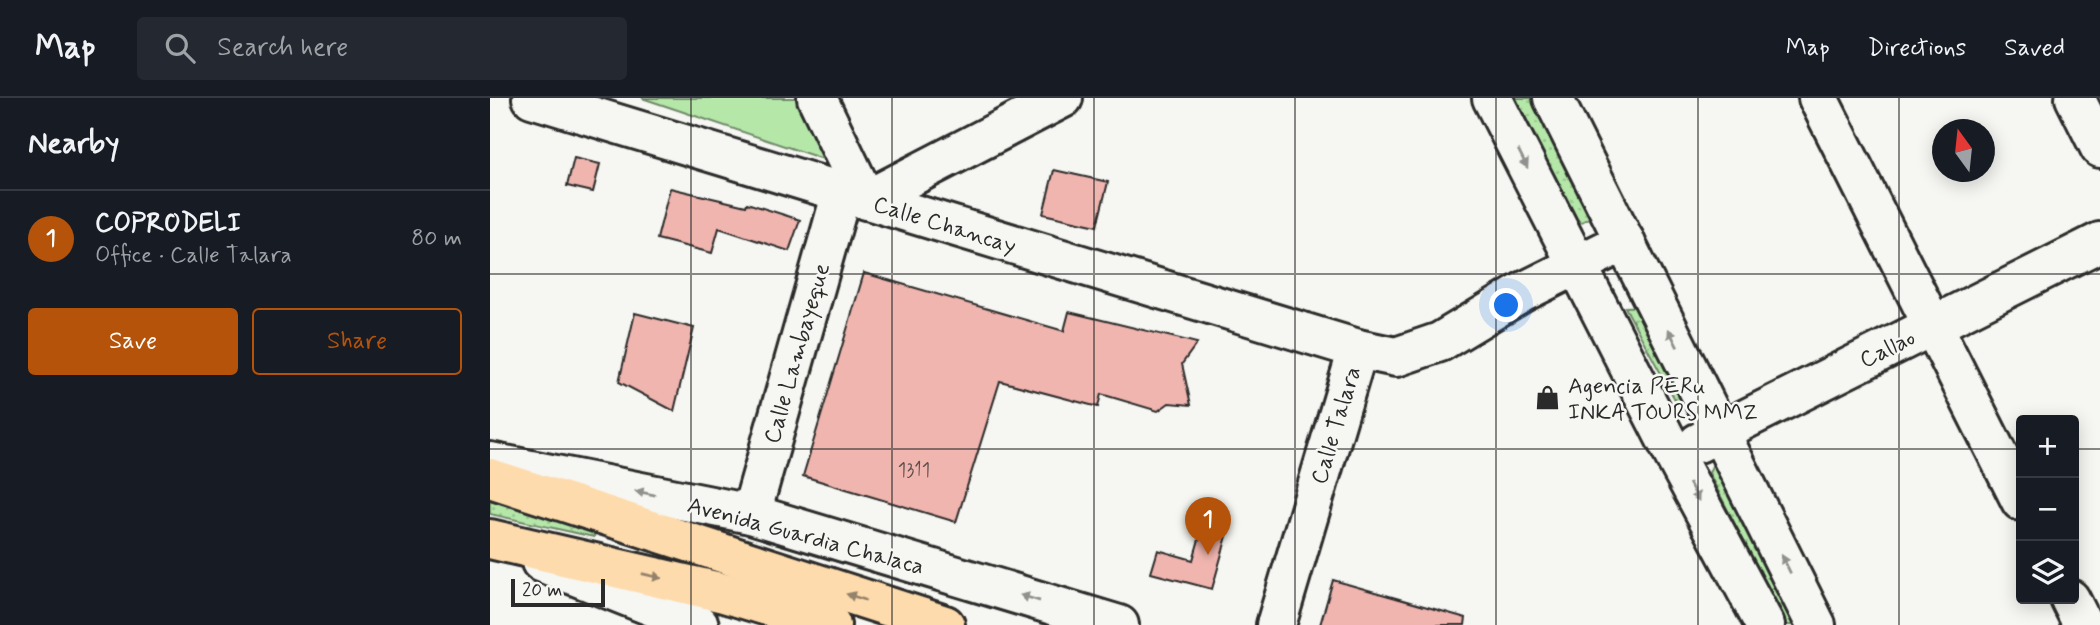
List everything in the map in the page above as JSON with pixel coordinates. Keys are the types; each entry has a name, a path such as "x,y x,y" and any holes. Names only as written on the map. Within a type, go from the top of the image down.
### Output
{"main road":[{"name":"Avenida Guardia Chalaca","path":"490,478 945,625"},
{"path":"490,541 719,609 831,625"}],"street":[{"name":"Calle Chancay","path":"532,98 1358,349"},
{"path":"817,98 854,196 1021,107 1063,98"},
{"path":"1492,98 1674,455 1766,625"},
{"path":"1553,98 1816,625"},
{"path":"1818,98 2016,491"},
{"path":"2075,98 2100,149"},
{"name":"Calle Lambayeque","path":"751,514 854,196"},
{"name":"Calle Talara","path":"1276,625 1358,349 1396,357 1440,342 1523,292 1625,241"},
{"name":"Callao","path":"1674,455 2100,242"},
{"name":"Avenida Guardia Chalaca","path":"490,462 751,514 1118,625"},
{"path":"490,541 699,625"},
{"path":"2073,604 2084,625"}],"green space":[{"path":"642,98 802,98 832,162"},
{"path":"1516,98 1547,98 1603,210 1578,224"},
{"path":"1652,306 1706,396 1679,407 1625,307"},
{"path":"1714,461 1821,625 1786,625 1709,473"},
{"path":"490,497 595,532 594,537 490,514"}],"building":[{"path":"574,158 600,164 593,192 567,186"},
{"path":"1054,170 1108,182 1097,226 1043,214"},
{"path":"670,188 746,206 747,203 800,220 789,251 719,228 712,253 657,239"},
{"path":"864,273 1064,331 1069,312 1197,343 1182,364 1191,405 1169,403 1158,411 1101,394 1098,407 1000,381 956,522 803,476"},
{"path":"635,313 694,328 674,411 619,382"},
{"path":"1204,522 1229,529 1212,589 1151,573 1158,550 1193,560"},
{"path":"1333,580 1466,618 1465,625 1320,625"}],"place":[{"name":"Agencia PERu INKA TOURS MMZ","path":"1548,398"},
{"name":"COPRODELI","path":"1208,555"}]}
